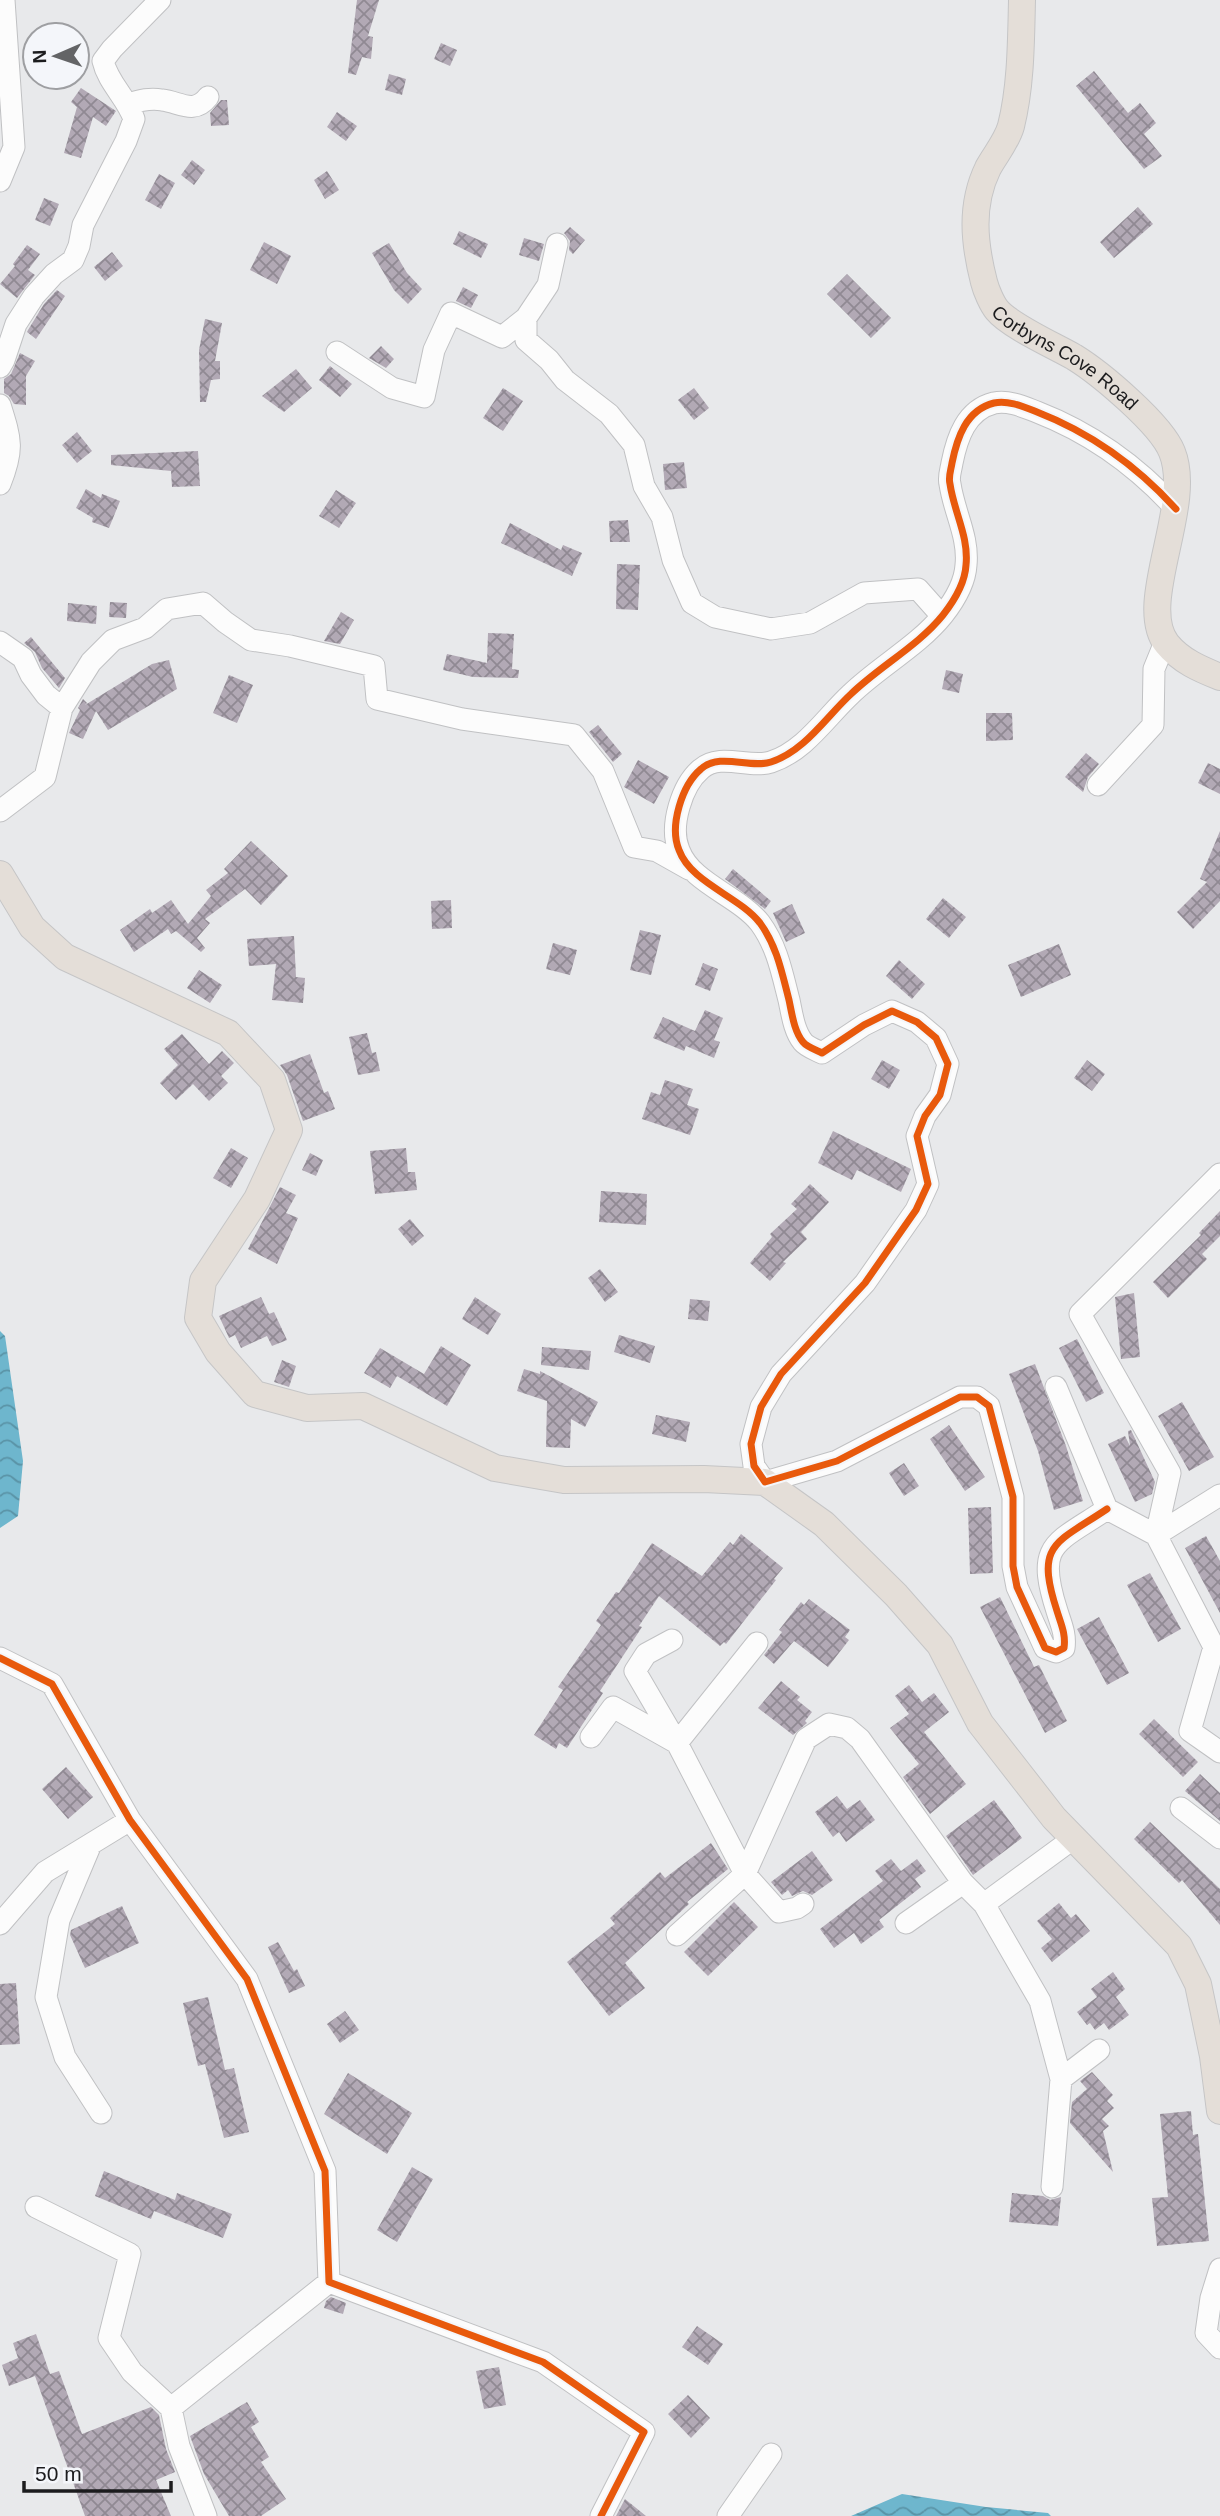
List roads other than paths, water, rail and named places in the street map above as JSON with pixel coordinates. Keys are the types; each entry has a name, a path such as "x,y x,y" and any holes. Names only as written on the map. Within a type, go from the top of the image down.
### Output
{"main road":[{"name":"Corbyns Cove Road","path":"1022,0 1017,84 1010,129 976,196 975,234 984,284 998,311 1028,332 1077,358 1120,393 1155,427 1172,452 1178,482 1176,509 1161,575 1158,605 1159,624 1165,642"},
{"path":"1165,642 1180,657 1220,677"},
{"path":"0,874 32,928 65,957 228,1033 272,1080 289,1130 257,1199 203,1282 198,1318 218,1352 255,1394 307,1408 363,1406 495,1468 564,1480 704,1479 765,1482 824,1524 896,1595 940,1645 980,1723 1054,1818 1179,1946 1198,1984 1213,2056 1220,2111"}],"street":[{"path":"0,181 14,147 4,0"},
{"path":"0,367 16,324 34,296 54,274 73,260 79,246 82,225 126,141 134,120 129,104 106,75 103,61 160,0"},
{"path":"129,104 146,99 166,100 186,108 202,104 208,97"},
{"path":"337,352 391,388 424,397 434,350 452,313 502,337 526,318 548,285 557,244"},
{"path":"526,318 526,340 549,360 565,380 609,414 634,445 644,486 662,517 673,560 692,603 715,617 771,629 810,623 864,593 918,589 942,616"},
{"path":"692,871 678,850 679,803 689,784 703,767 723,761 770,763 789,753 805,741 850,694 942,616 959,592 967,566 965,538 949,481 960,431 975,413 995,403 1017,404 1076,429 1115,452 1159,490 1176,509"},
{"path":"0,405 9,433 10,458 0,484"},
{"path":"0,811 45,777 62,708 91,662 113,640 145,628 167,609 203,603 251,640 290,646 374,666 377,699 462,719 574,735 603,771 634,848 657,851 692,871 751,912 769,936 782,970 795,1026 804,1044 822,1053 864,1025 892,1011 917,1022 936,1038 947,1064 940,1095 925,1116 917,1136 928,1184 916,1210 864,1283 781,1374 761,1407 751,1444 754,1466 765,1482 837,1461 960,1397 976,1397 989,1406 1013,1497 1013,1566 1017,1587 1045,1648 1056,1652 1064,1648 1066,1637 1047,1581 1048,1556 1057,1542 1107,1509"},
{"path":"0,642 23,658 30,675 46,695 62,708"},
{"path":"1098,785 1153,725 1154,669 1165,642"},
{"path":"1156,1535 1170,1473 1080,1314 1220,1174"},
{"path":"1056,1387 1107,1509 1156,1535 1214,1647 1190,1731 1220,1752"},
{"path":"1156,1535 1220,1495"},
{"path":"672,1640 646,1654 635,1671 677,1743 745,1874 779,1912 803,1904"},
{"path":"677,1743 757,1643"},
{"path":"0,1658 52,1684 130,1820 247,1979 325,2171 329,2282"},
{"path":"591,1737 613,1707 677,1743"},
{"path":"677,1935 745,1874 806,1739 829,1724 847,1728 860,1739 963,1883 984,1905 1040,2001 1061,2079 1052,2187"},
{"path":"1181,1808 1220,1838"},
{"path":"0,1924 45,1872 130,1820"},
{"path":"984,1905 1074,1838"},
{"path":"91,1844 59,1920 46,1997 65,2057 101,2113"},
{"path":"906,1923 963,1883"},
{"path":"1061,2079 1099,2050"},
{"path":"36,2207 130,2254 109,2338 132,2372 171,2408 179,2446 206,2516"},
{"path":"1220,2269 1211,2298 1206,2333 1220,2348"},
{"path":"171,2408 329,2282"},
{"path":"329,2282 543,2362 644,2432 601,2516"},
{"path":"728,2516 771,2454"}],"water":[{"path":"0,1331 5,1336 23,1461 18,1516 0,1528"},
{"path":"902,2494 1048,2513 1051,2516 851,2516"}]}
